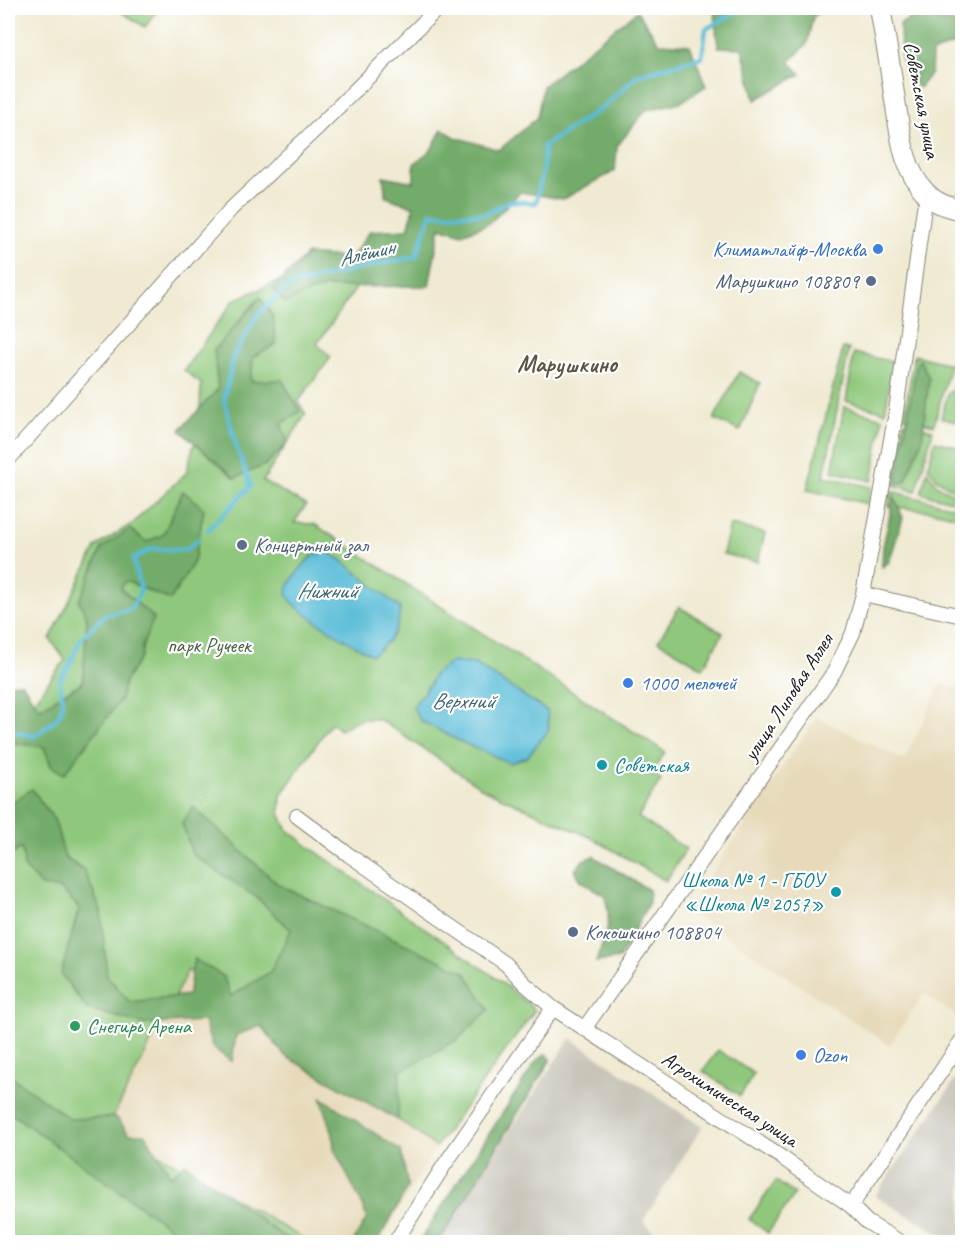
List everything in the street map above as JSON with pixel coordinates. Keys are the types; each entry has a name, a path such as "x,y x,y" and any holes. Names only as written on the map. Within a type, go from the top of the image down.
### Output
{"street":[{"path":"8,460 245,195 315,130 438,8"},
{"name":"Советская улица","path":"880,8 905,153 913,176 928,196"},
{"path":"928,196 947,207 963,210"},
{"name":"улица Липовая Аллея","path":"584,1029 834,672 853,633 863,594 896,411 924,208 928,196"},
{"path":"863,594 963,616"},
{"name":"Агрохимическая улица","path":"297,816 506,964 553,1008 781,1157 851,1206 892,1241"},
{"path":"394,1242 553,1008"},
{"path":"851,1206 963,1040"}],"shaded area":[{"path":"910,8 962,8 962,37 913,40"},
{"path":"942,682 962,690 962,1010 958,1017 924,994 889,1045 687,910 816,717 904,760"},
{"path":"188,970 213,985 436,1147 379,1242 309,1242 109,1125"},
{"path":"570,1038 702,1127 643,1221 664,1242 438,1242"},
{"path":"962,1070 962,1242 954,1242 875,1196"}],"green space":[{"path":"115,8 159,8 145,27"},
{"path":"714,8 824,8 813,17 807,44 789,62 801,74 755,100 742,48 718,47"},
{"path":"637,11 659,43 690,45 706,86 681,102 646,110 617,146 615,171 563,199 520,192 490,223 462,234 440,227 429,286 326,287 285,303 273,289 307,254 351,258 370,231 408,229 414,207 386,197 383,176 414,182 414,164 431,150 442,129 455,137 499,150 537,118 543,86"},
{"path":"909,19 933,19 962,25 962,41 932,53 931,73 919,88 907,79 901,57 900,24"},
{"name":"парк Ручеек","path":"295,274 359,284 317,344 331,357 298,402 306,414 263,481 306,505 294,523 314,524 665,752 652,773 661,780 638,817 686,849 666,881 592,838 485,790 380,720 359,720 340,730 331,723 281,795 280,813 287,829 499,980 535,1010 436,1147 213,985 188,970 109,1125 309,1242 8,1242 8,702 34,701 65,660 50,639 97,546 133,523 186,473 199,426 201,384 184,370 234,300"},
{"path":"260,297 273,317 276,344 253,357 251,381 282,380 300,411 281,424 288,443 265,465 235,478 180,430 218,389 214,350"},
{"path":"843,348 849,349 824,476 871,487 868,504 807,490"},
{"path":"854,353 894,362 885,412 846,401"},
{"path":"914,355 950,364 934,425 904,417"},
{"path":"920,360 929,378 922,440 905,482 896,483 917,363"},
{"path":"739,372 760,383 740,431 714,419"},
{"path":"962,385 962,423 941,418 948,393"},
{"path":"844,407 883,418 872,481 832,471"},
{"path":"903,422 933,430 916,491 892,485"},
{"path":"935,441 957,447 962,457 954,490 937,479 928,467"},
{"path":"927,471 936,484 953,494 951,501 921,493"},
{"path":"183,491 204,509 194,562 170,600 126,581 120,588 154,618 143,644 141,657 125,681 121,699 64,774 51,766 44,747 13,743 8,745 8,684 22,683 39,709 83,682 87,618 79,601 102,548 130,529 146,542 163,535"},
{"path":"891,491 962,509 962,518 937,512 888,506"},
{"path":"894,496 903,518 889,562 882,567 883,547"},
{"path":"730,525 765,533 758,562 723,554"},
{"path":"679,607 723,633 703,668 658,641"},
{"path":"32,789 55,821 65,858 84,870 101,911 107,976 130,1002 188,995 194,959 223,976 231,996 270,972 291,930 257,898 192,854 182,823 193,807 279,885 465,972 489,1010 457,1040 400,1071 398,1120 285,1056 261,1026 236,1035 232,1062 212,1047 204,1021 144,1024 87,1009 61,974 79,908 61,889 41,886 24,867 22,848 8,856 8,805"},
{"path":"593,856 649,890 649,902 619,959 596,962 607,929 607,905 604,895 581,881 575,870 583,860"},
{"path":"718,1050 754,1074 740,1096 703,1071"},
{"path":"546,1054 551,1059 439,1242 419,1242 537,1060"},
{"path":"8,1074 70,1119 116,1117 129,1134 145,1134 171,1176 185,1163 284,1237 299,1242 190,1242 8,1111"},
{"path":"321,1097 401,1151 408,1187 378,1242 353,1242 367,1218 334,1149 333,1134"},
{"path":"776,1181 795,1194 768,1233 749,1219"}],"water":[{"name":"Нижний","path":"326,552 340,559 400,608 395,630 384,645 372,655 311,618 299,609 287,593 292,580 306,562 316,554"},
{"name":"Верхний","path":"452,662 475,664 547,711 549,730 527,757 510,763 459,741 420,720 413,707 434,674"}],"waterway":[{"name":"Алёшин","path":"208,530 251,486 236,446 224,400 233,357 258,314 291,285 416,257 431,214 484,214 510,201 536,203 543,170 544,146 602,108 638,75 702,57 706,29 740,8"},
{"name":"Алёшин","path":"8,731 35,736 57,718 62,707 60,679 69,666 81,638 105,615 131,609 141,590 133,559 152,549 185,550 198,540"}],"place":[{"name":"Климатлайф-Москва","path":"878,249"},
{"name":"Марушкино 108809","path":"871,281"},
{"name":"Концертный зал","path":"242,545"},
{"name":"1000 мелочей","path":"628,683"},
{"name":"Советская","path":"602,765"},
{"name":"Школа № 1 - ГБОУ «Школа № 2057»","path":"836,892"},
{"name":"Кокошкино 108804","path":"573,932"},
{"name":"Снегирь Арена","path":"75,1026"},
{"name":"Ozon","path":"801,1055"}],"district":[{"name":"Марушкино","path":"567,364"}]}
